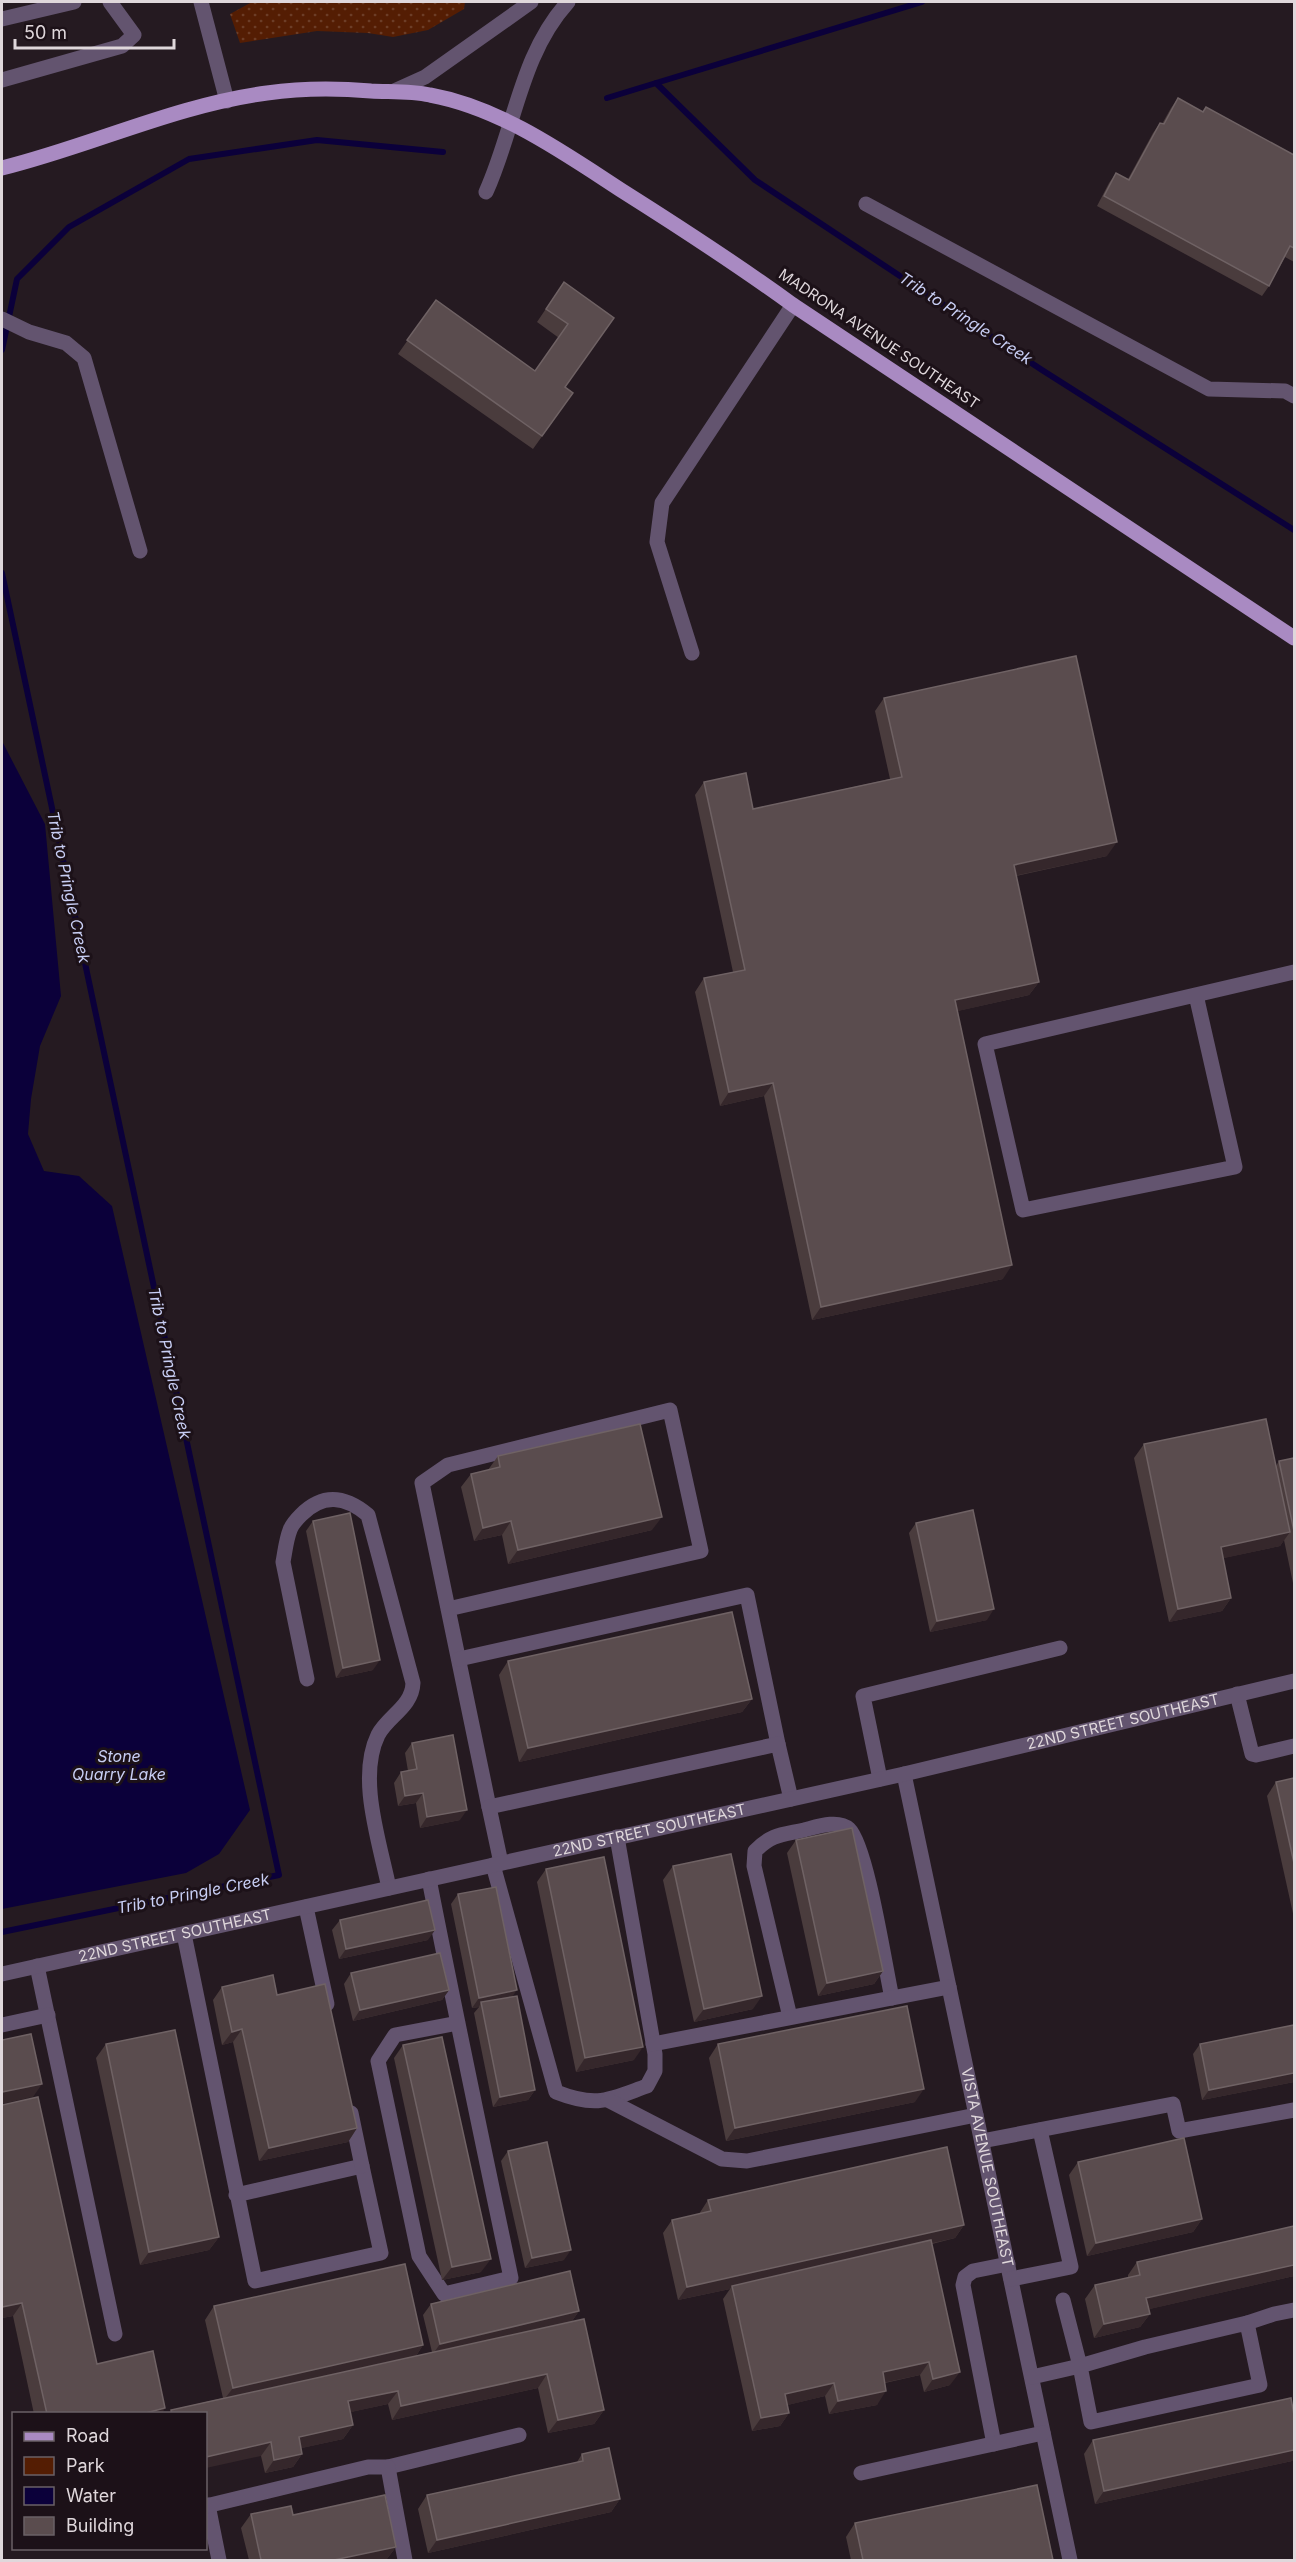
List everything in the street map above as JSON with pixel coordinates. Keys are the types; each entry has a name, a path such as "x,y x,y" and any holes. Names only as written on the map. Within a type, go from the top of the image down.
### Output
{"main road":[{"name":"MADRONA AVENUE SOUTHEAST","path":"2,168 186,110 266,93 311,88 394,91 430,95 471,106 510,124 575,160 724,256 793,305 1294,638"}],"street":[{"path":"2,19 74,2"},
{"path":"2,80 122,46 134,35 110,2"},
{"path":"201,2 227,101"},
{"path":"394,91 425,77 531,2"},
{"path":"486,192 501,160 510,124 533,55 556,15 568,2"},
{"path":"866,204 1209,389 1285,391 1294,396"},
{"path":"692,653 657,542 662,503 793,305"},
{"path":"2,319 29,332 66,343 84,358 140,551"},
{"path":"1196,995 1235,1167 1023,1210 985,1044 1294,972"},
{"path":"448,1609 701,1551 670,1410 448,1465 422,1483 448,1609 459,1659 489,1807 497,1864 556,2092 578,2101 601,2102 647,2086 656,2072 617,1837"},
{"path":"307,1680 283,1562 286,1543 290,1527 303,1513 320,1501 340,1500 354,1504 368,1515 413,1683 413,1694 379,1733 369,1763 370,1790 389,1888"},
{"path":"459,1659 747,1596 791,1799"},
{"path":"880,1779 863,1696 1060,1648"},
{"name":"22ND STREET SOUTHEAST","path":"2,1974 904,1774 1294,1681"},
{"path":"1237,1695 1252,1754 1294,1746"},
{"path":"489,1807 778,1744"},
{"name":"VISTA AVENUE SOUTHEAST","path":"904,1774 1070,2560"},
{"path":"790,2017 754,1866 755,1851 767,1839 822,1826 838,1824 848,1829 861,1851 892,1998"},
{"path":"429,1879 511,2278 444,2294 419,2256 378,2061 395,2035 458,2023"},
{"path":"306,1907 330,2019"},
{"path":"184,1934 255,2281 381,2253 348,2098"},
{"path":"37,1966 115,2334"},
{"path":"653,2044 949,1987"},
{"path":"2,2025 48,2015"},
{"path":"608,2100 722,2159 747,2161 976,2115"},
{"path":"982,2141 1173,2104 1179,2131 1294,2110"},
{"path":"994,2444 963,2285 964,2277 973,2271 1071,2267 1040,2130"},
{"path":"236,2195 362,2166"},
{"path":"1063,2300 1080,2366 1091,2422 1260,2385 1247,2323"},
{"path":"1032,2377 1294,2310"},
{"path":"861,2473 1044,2433"},
{"path":"219,2560 207,2505 368,2467 388,2467 519,2435"},
{"path":"388,2467 405,2560"}],"green space":[{"path":"252,2 465,2 464,9 428,30 393,37 368,33 317,31 240,43 230,14"}],"water":[{"name":"Stone Quarry Lake","path":"2,741 45,824 61,996 40,1046 28,1134 44,1171 79,1176 112,1206 250,1810 219,1854 186,1873 2,1909"}],"building":[{"path":"1178,98 1203,112 1206,107 1294,155 1294,248 1290,246 1269,286 1104,196 1116,173 1129,180 1160,123 1164,124"},
{"path":"564,282 614,318 565,387 573,393 542,436 407,340 436,300 535,371 568,324 546,309"},
{"path":"1076,656 1117,842 1014,865 1039,982 955,1000 1012,1265 821,1307 773,1083 729,1092 704,978 745,970 704,782 746,773 753,809 902,777 884,698"},
{"path":"1266,1419 1290,1532 1221,1547 1231,1598 1178,1609 1144,1444"},
{"path":"640,1424 662,1517 518,1550 511,1521 483,1528 471,1474 500,1467 498,1456"},
{"path":"1294,1458 1294,1531 1279,1461"},
{"path":"973,1510 994,1609 937,1621 916,1523"},
{"path":"350,1513 380,1660 343,1668 313,1521"},
{"path":"732,1612 752,1699 528,1748 508,1661"},
{"path":"453,1735 467,1810 427,1817 423,1793 405,1796 401,1772 417,1769 412,1743"},
{"path":"1294,1778 1294,1863 1276,1782"},
{"path":"852,1828 883,1971 827,1983 796,1840"},
{"path":"731,1854 762,1996 704,2009 673,1866"},
{"path":"604,1857 643,2047 585,2058 546,1869"},
{"path":"496,1887 517,1990 479,1998 458,1894"},
{"path":"428,1900 435,1930 346,1949 340,1920"},
{"path":"440,1953 449,1990 360,2010 351,1973"},
{"path":"273,1975 277,1995 325,1984 357,2128 269,2148 242,2029 232,2032 222,1987"},
{"path":"517,1996 535,2090 500,2097 481,2002"},
{"path":"907,2006 924,2089 735,2128 718,2044"},
{"path":"1294,2025 1294,2073 1209,2090 1200,2044"},
{"path":"175,2030 219,2237 149,2252 106,2044"},
{"path":"31,2034 42,2084 2,2092 2,2040"},
{"path":"442,2037 491,2259 452,2267 403,2045"},
{"path":"38,2097 97,2364 153,2351 165,2408 150,2412 47,2412 22,2303 2,2307 2,2105"},
{"path":"1184,2138 1202,2219 1096,2243 1078,2162"},
{"path":"547,2142 571,2250 532,2258 508,2151"},
{"path":"947,2147 964,2225 687,2287 672,2220 711,2211 708,2200"},
{"path":"1294,2226 1294,2265 1146,2298 1150,2314 1104,2324 1095,2285 1140,2275 1137,2262"},
{"path":"931,2240 960,2372 933,2379 929,2362 883,2372 886,2391 838,2401 834,2383 785,2394 789,2413 761,2418 732,2286"},
{"path":"405,2264 423,2345 233,2388 214,2306"},
{"path":"570,2271 579,2311 440,2344 431,2304"},
{"path":"584,2319 604,2410 558,2420 547,2374 401,2406 398,2391 348,2401 353,2425 299,2437 302,2454 274,2460 271,2442 207,2457 207,2412 172,2412 171,2410"},
{"path":"1291,2398 1294,2415 1294,2450 1104,2491 1093,2440"},
{"path":"609,2448 620,2499 437,2540 427,2495 583,2461 582,2454"},
{"path":"1037,2485 1053,2560 863,2560 855,2523"},
{"path":"385,2495 396,2547 334,2560 261,2560 251,2514 291,2506 293,2515"}],"waterway":[{"name":"Trib to Pringle Creek","path":"656,83 922,2"},
{"name":"Trib to Pringle Creek","path":"607,98 656,83 755,180 1042,370 1294,530"},
{"name":"Trib to Pringle Creek","path":"2,350 17,279 69,227 189,159 317,140 443,152"},
{"name":"Trib to Pringle Creek","path":"2,573 279,1875 2,1932"}]}
